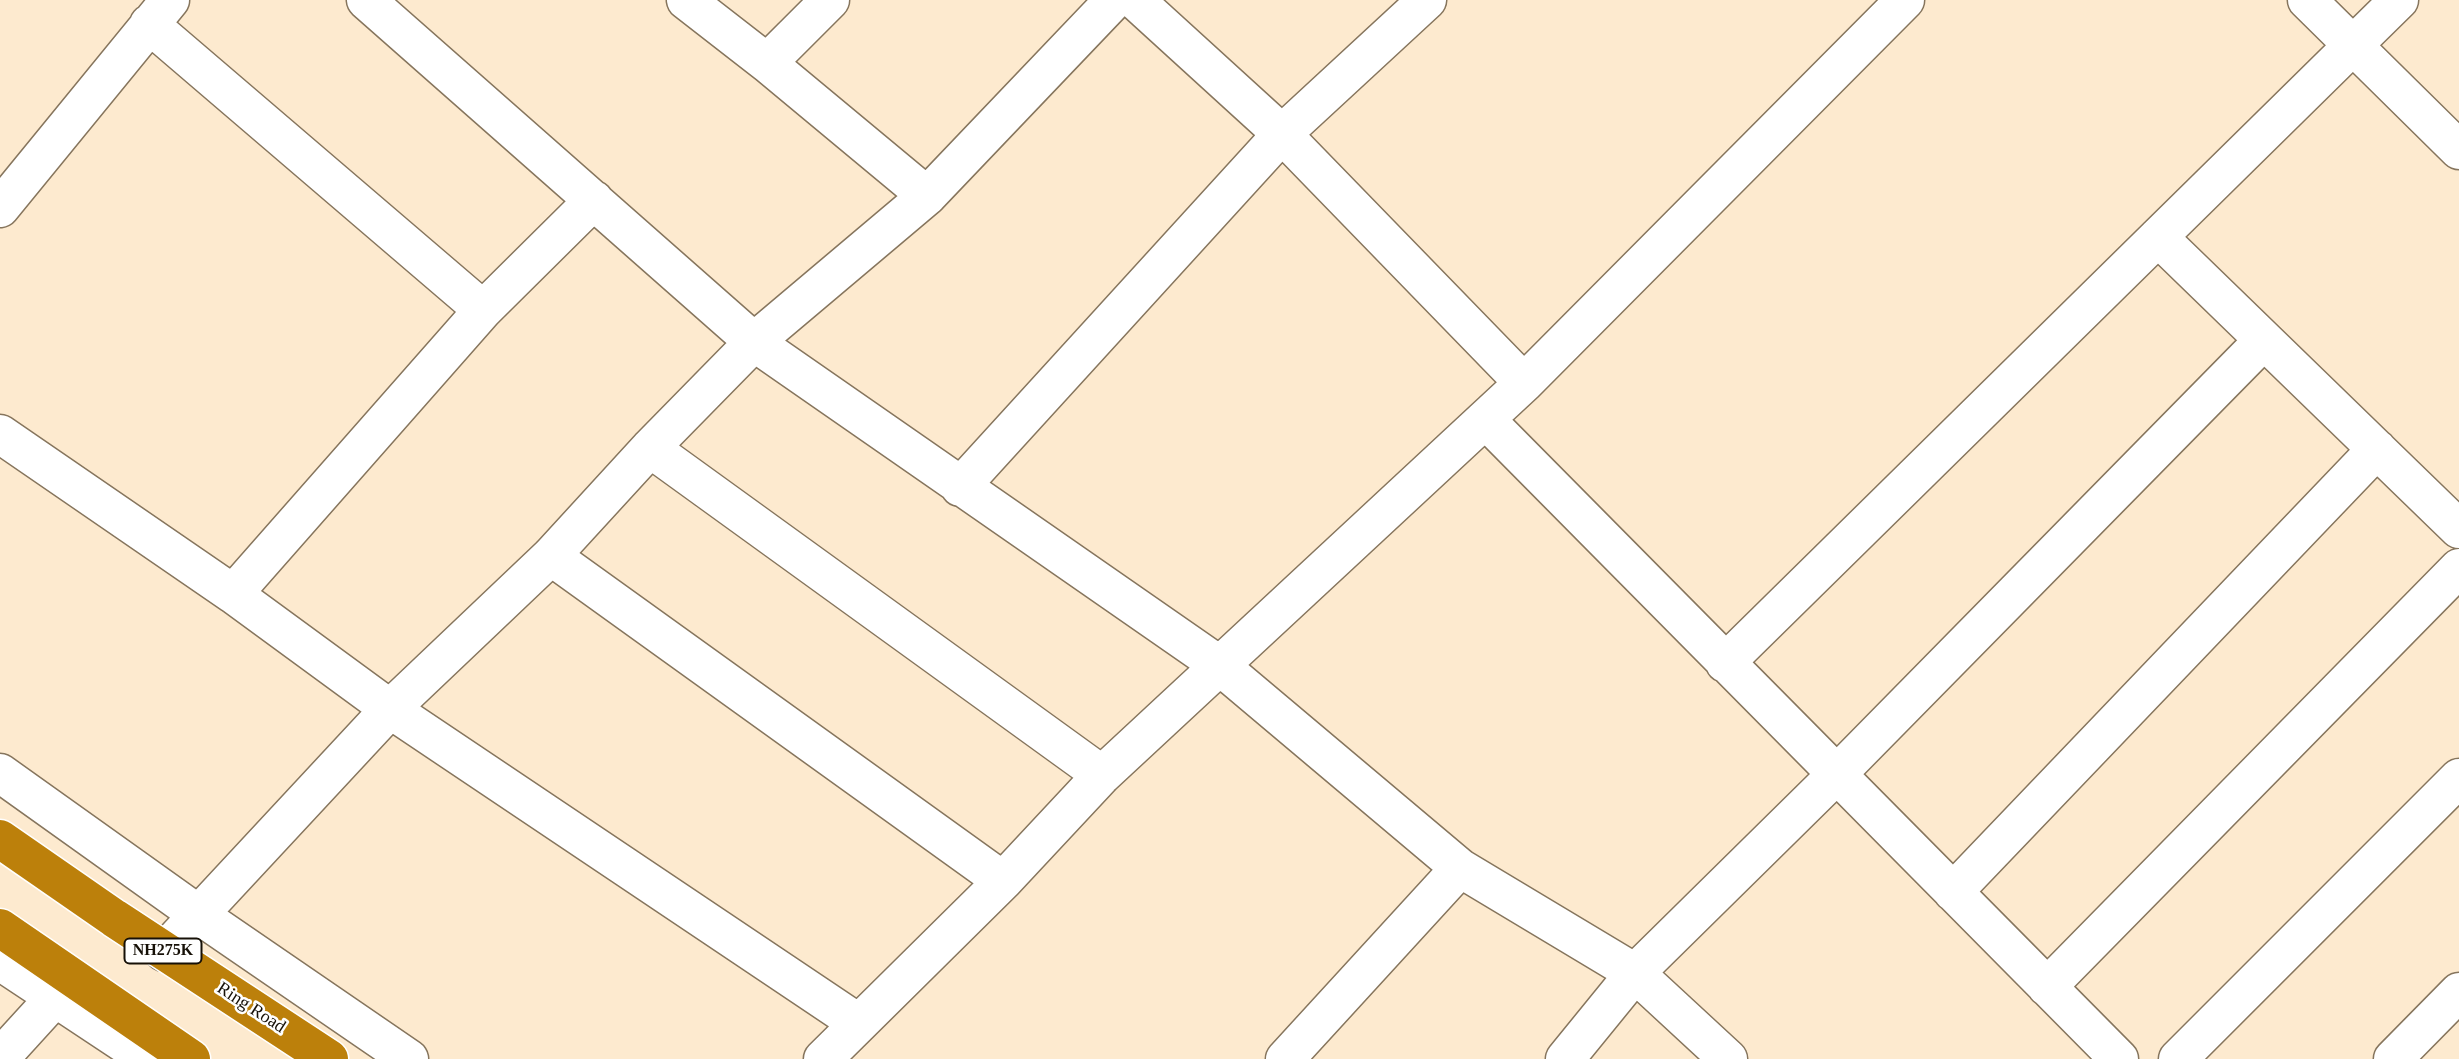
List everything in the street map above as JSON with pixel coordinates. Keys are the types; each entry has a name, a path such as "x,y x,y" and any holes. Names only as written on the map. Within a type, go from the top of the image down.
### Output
{"highway":[{"name":"Ring Road","path":"0,839 329,1059"},
{"path":"0,928 64,988 191,1059"}],"street":[{"path":"366,0 754,342 1219,665 1460,868 1635,973 1728,1059"},
{"path":"686,0 767,63 927,196"},
{"path":"767,63 830,0"},
{"path":"164,951 390,709 551,556 650,448 754,342 927,196 1114,0"},
{"path":"1135,0 1282,134 1524,383"},
{"path":"960,487 1282,134 1427,0"},
{"path":"823,1059 1003,881 1102,775 1524,383 1905,0"},
{"path":"2306,0 2459,150"},
{"path":"1725,663 2399,0"},
{"path":"0,208 160,12 483,310"},
{"path":"233,594 483,310 594,200"},
{"path":"2158,237 2459,529"},
{"path":"1565,1059 1635,973 1836,775 2264,340"},
{"path":"1486,419 2119,1059"},
{"path":"0,434 233,594 390,709 858,1023"},
{"path":"650,448 1102,775"},
{"path":"1953,892 2377,449"},
{"path":"551,556 1003,881"},
{"path":"2047,987 2459,568"},
{"path":"0,773 199,915 409,1059"},
{"path":"2178,1059 2459,778"},
{"path":"1285,1059 1460,868"},
{"path":"0,961 64,988 148,1059"},
{"path":"0,1058 64,988"},
{"path":"2393,1059 2459,992"}]}
